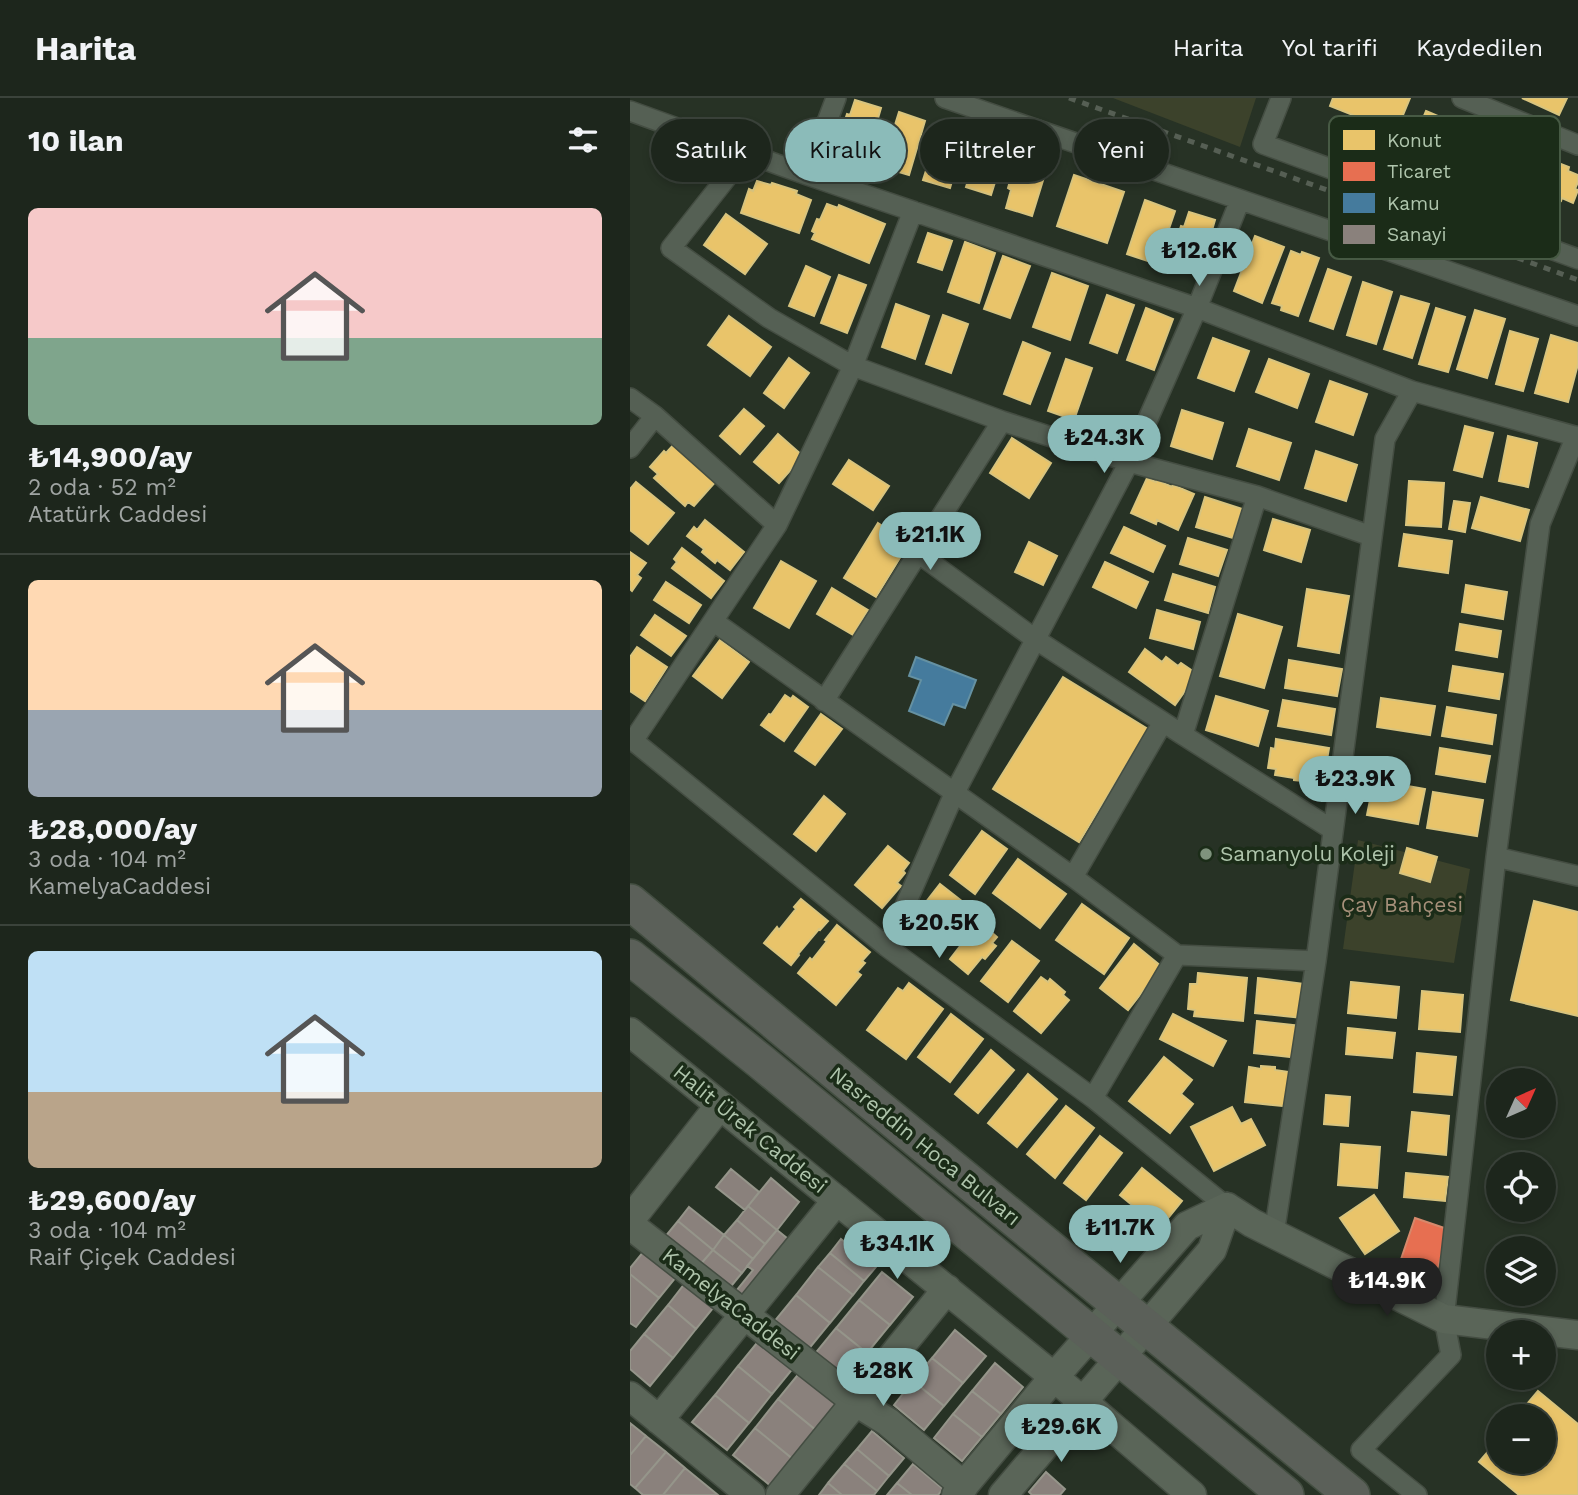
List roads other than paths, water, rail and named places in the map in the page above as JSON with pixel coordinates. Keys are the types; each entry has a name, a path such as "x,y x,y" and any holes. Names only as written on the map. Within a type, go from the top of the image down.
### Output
{"highway":[{"name":"Nasreddin Hoca Bulvarı","path":"630,902 1352,1495"},
{"name":"Nasreddin Hoca Bulvarı","path":"630,957 1286,1495"}],"street":[{"path":"828,119 836,98"},
{"path":"945,98 1329,231"},
{"path":"1281,98 1263,144 1329,168"},
{"path":"1462,98 1506,116"},
{"path":"630,111 652,119"},
{"path":"1560,138 1578,145"},
{"path":"723,182 671,248 769,318 853,366 1002,421 1129,462 1257,496 1371,536"},
{"path":"828,182 1197,308 1412,391 1577,436 1540,524 1496,858 1444,1320 1451,1356 1361,1450 1417,1495"},
{"path":"887,947 954,794 1129,462 1197,308 1240,200"},
{"path":"913,211 853,366 777,525 632,739 887,947 1093,1098 1252,1223 1444,1320 1578,1335"},
{"path":"1560,252 1578,259"},
{"path":"1412,259 1578,316"},
{"path":"1274,1234 1316,961 1385,439 1412,391"},
{"path":"630,398 655,416 777,525"},
{"path":"630,449 655,416"},
{"path":"824,701 1002,421"},
{"path":"1183,735 1257,496"},
{"path":"918,553 1035,639 1333,830"},
{"path":"713,621 1073,877 1177,955 1316,961"},
{"path":"1073,877 1163,722"},
{"path":"1496,858 1578,876"},
{"path":"1093,1098 1177,955"},
{"name":"Halit Ürek Caddesi","path":"630,1032 1054,1377 1192,1495"},
{"path":"630,1222 720,1105"},
{"path":"659,1420 837,1200"},
{"path":"960,1490 1054,1377 1187,1226 1227,1206"},
{"path":"1003,1495 1212,1250 1227,1206"},
{"name":"KamelyaCaddesi","path":"630,1222 856,1402 888,1422 960,1490"},
{"path":"780,1495 947,1289"},
{"path":"630,1395 751,1495"}],"railway":[{"path":"1069,98 1329,191"},
{"path":"1519,259 1578,280"}],"place":[{"name":"Samanyolu Koleji","path":"1206,854"}],"park label":[{"name":"Çay Bahçesi","path":"1402,905"}]}
